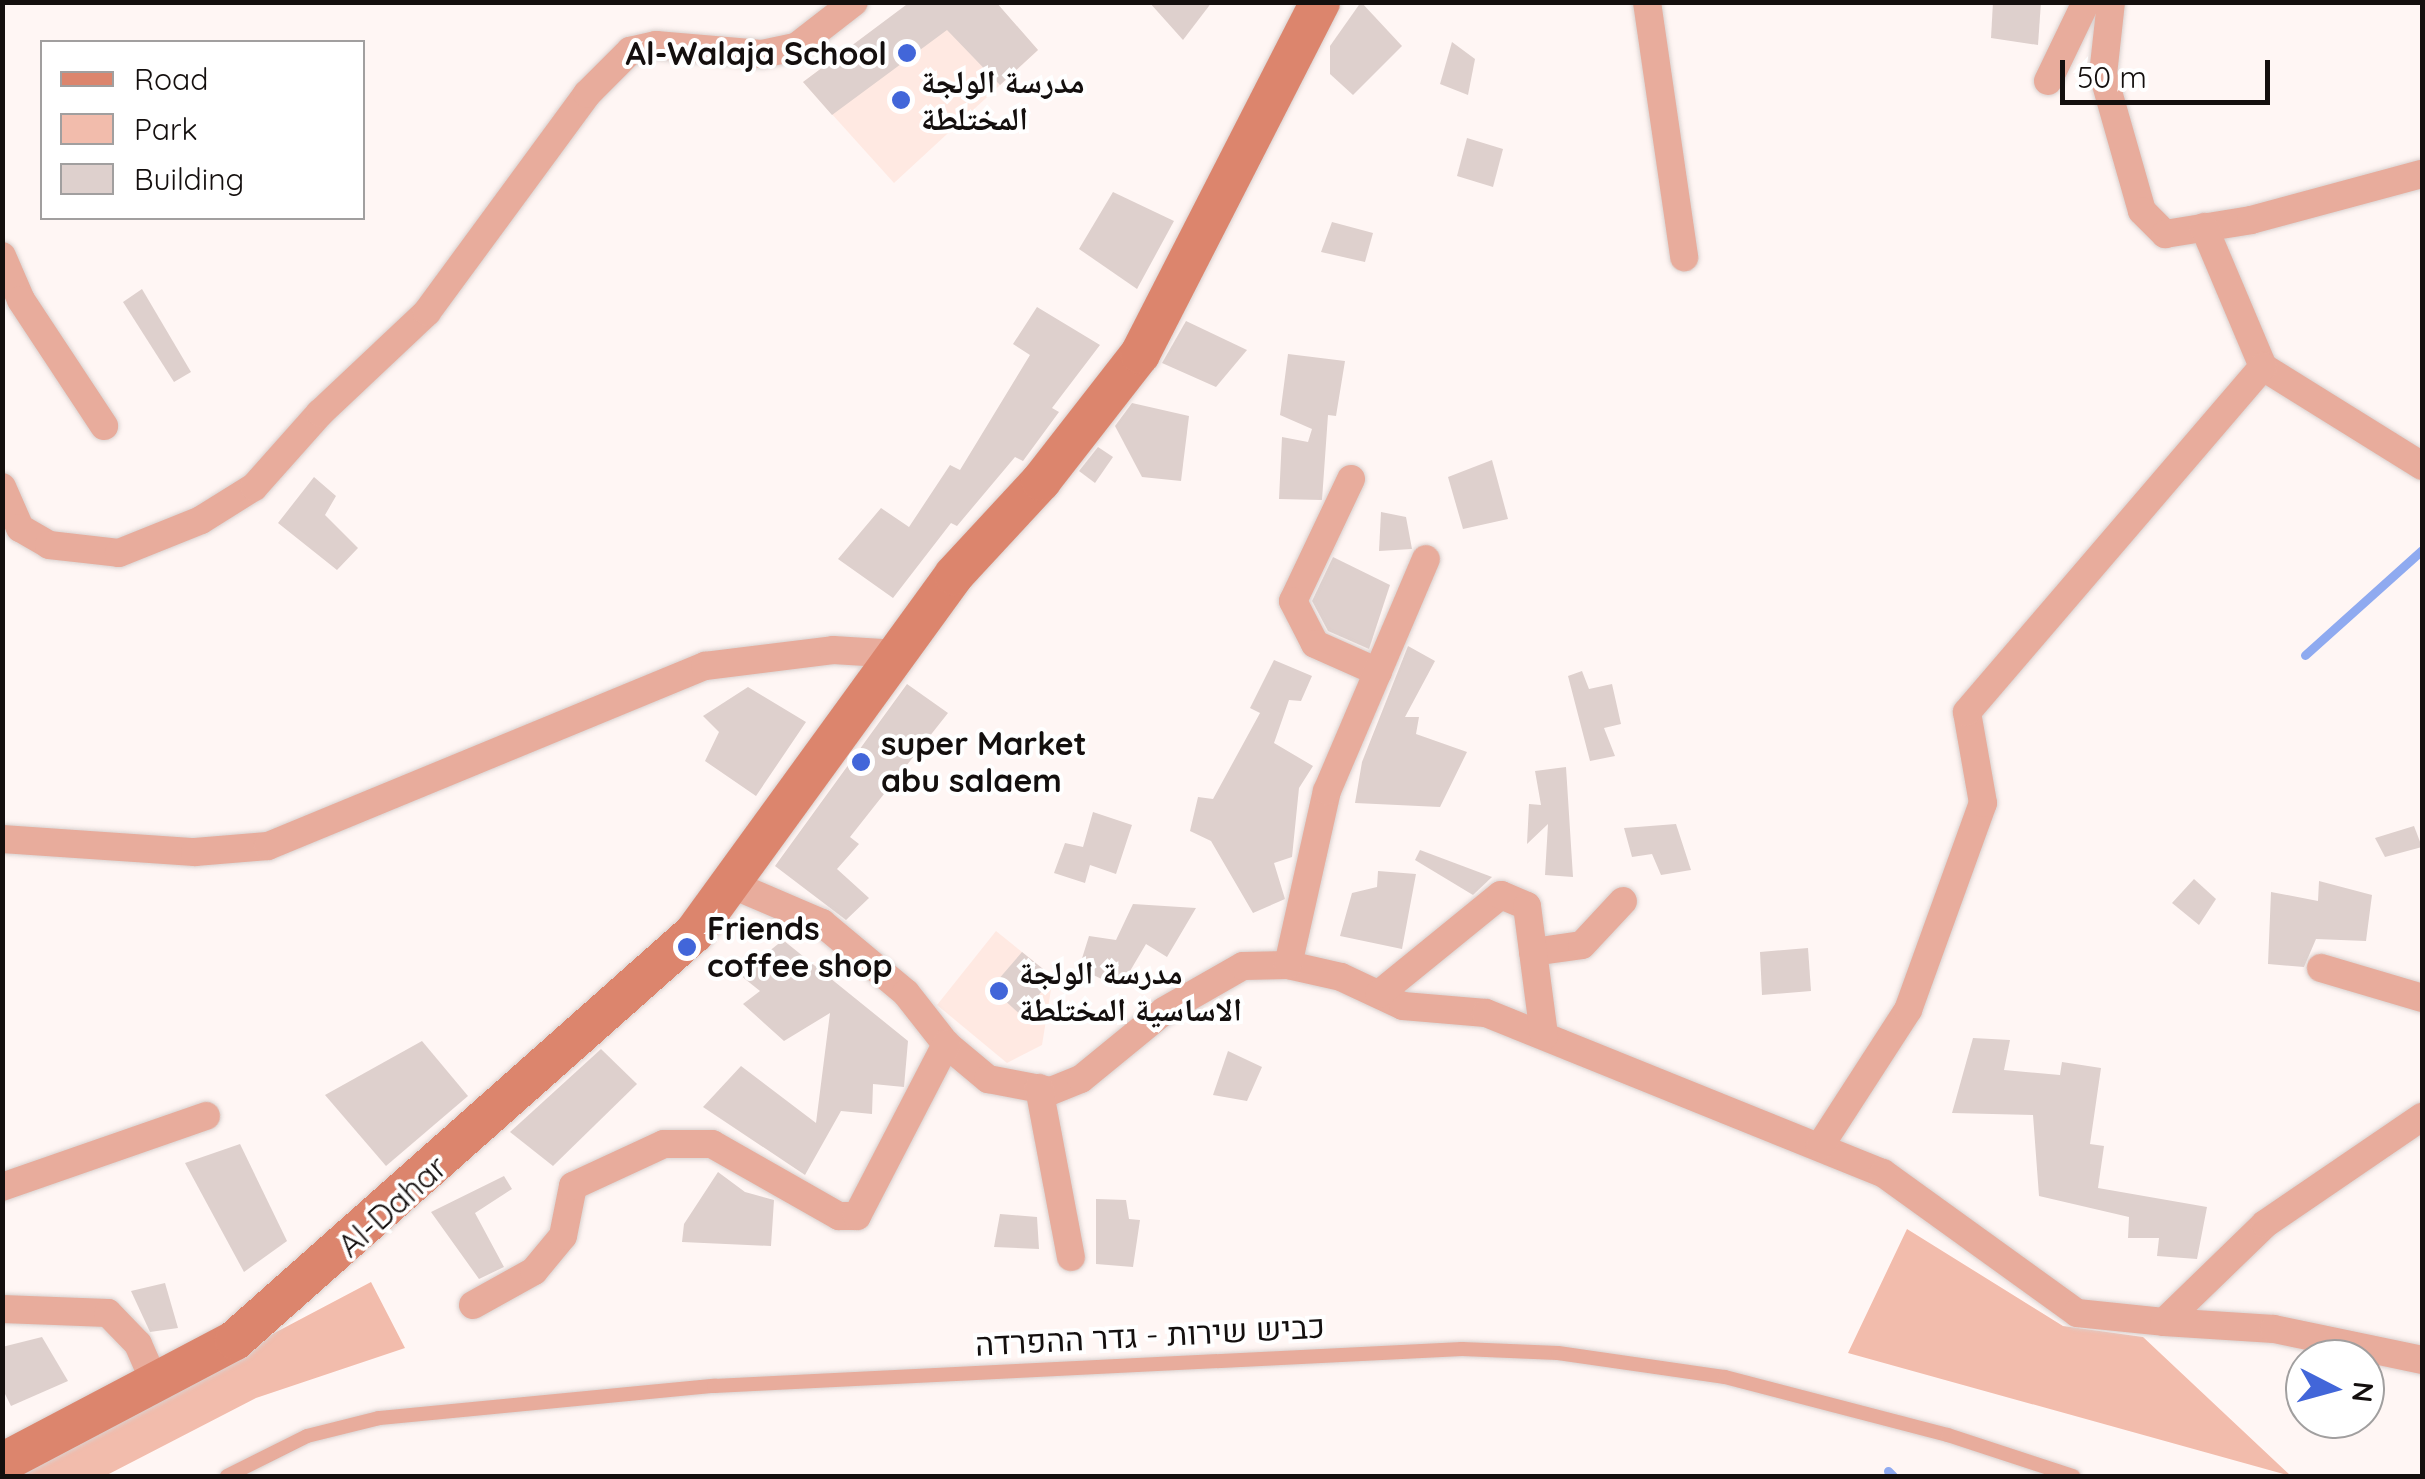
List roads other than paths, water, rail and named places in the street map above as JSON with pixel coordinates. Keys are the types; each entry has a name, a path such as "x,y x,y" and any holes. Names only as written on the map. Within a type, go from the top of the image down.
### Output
{"street":[{"path":"2,486 20,528 48,545 119,553 201,520 254,488 320,412 427,312 587,94 630,51 656,45 779,50 796,47 854,2"},
{"name":"Al-Dahar","path":"2,1463 235,1340 334,1258 694,933 733,885 954,575 1041,481 1140,354 1320,2"},
{"path":"1647,2 1684,257"},
{"path":"2048,81 2086,2"},
{"path":"2111,2 2103,74 2142,211 2165,234 2422,174"},
{"path":"2204,227 2263,367 2422,466"},
{"path":"2,256 21,300 104,426"},
{"path":"1820,1146 1908,1010 1983,803 1967,712 2263,367"},
{"path":"1351,479 1293,601 1316,644 1378,672"},
{"path":"1288,964 1327,791 1426,559"},
{"path":"2,839 195,852 268,846 704,666 832,650 899,654"},
{"path":"733,885 822,923 906,992 946,1044 988,1079 1051,1090 1081,1079 1164,1010 1243,966 1288,964 1403,1006 1486,1013 1884,1173 2077,1313 2274,1330 2422,1360"},
{"path":"1378,994 1501,894 1527,906 1544,1036"},
{"path":"1533,952 1582,944 1623,901"},
{"path":"2320,968 2422,998"},
{"path":"472,1306 534,1271 564,1236 573,1186 664,1144 712,1144 839,1216 857,1216 946,1044"},
{"path":"1039,1088 1071,1257"},
{"path":"2,1187 206,1116"},
{"path":"2164,1322 2265,1224 2422,1118"},
{"path":"2,1308 108,1313 138,1344 154,1383"}],"lane":[{"name":"כביש שירות - גדר ההפרדה","path":"228,1476 307,1436 379,1418 733,1385 1462,1349 1558,1353 1725,1377 1948,1435 2073,1476"}],"waterway":[{"path":"2305,655 2422,550"},
{"path":"1888,1471 1893,1476"}],"place":[{"name":"Al-Walaja School","path":"907,53"},
{"name":"مدرسة الولجة المختلطة","path":"901,100"},
{"name":"super Market abu salaem","path":"861,762"},
{"name":"Friends coffee shop","path":"687,947"},
{"name":"مدرسة الولجة الاساسية المختلطة","path":"999,991"}]}
